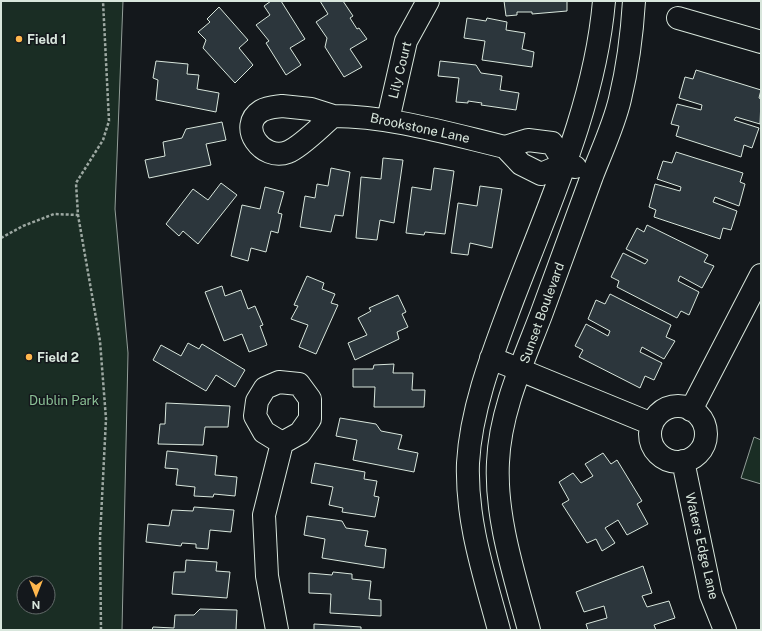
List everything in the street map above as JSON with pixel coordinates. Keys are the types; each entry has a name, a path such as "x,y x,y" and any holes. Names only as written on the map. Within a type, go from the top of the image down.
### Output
{"street":[{"name":"Lily Court","path":"388,120 406,41 428,1"},
{"path":"499,630 475,543 471,519 468,464 470,441 490,358 565,164 591,85 602,22 604,1"},
{"name":"Sunset Boulevard","path":"529,630 506,541 500,502 498,464 502,430 506,410 593,174 608,138 620,100 628,57 634,1"},
{"path":"678,18 761,42"},
{"name":"Brookstone Lane","path":"333,116 356,116 388,120 505,147 528,140 552,143 565,164"},
{"path":"505,147 521,164 541,174 565,164 593,174"},
{"path":"691,410 761,275"},
{"path":"490,358 652,424"},
{"path":"674,406 683,407 691,410 699,416 704,424 706,434 704,443 699,452 692,458 674,462 658,454 653,447 650,438 652,424 658,414 666,409 674,406"},
{"path":"277,630 267,576 264,515 282,443"},
{"name":"Waters Edge Lane","path":"683,461 711,595 725,630"}],"path":[{"path":"101,630 100,538 106,412 100,342 78,215 76,183 103,140 109,121 103,1"},
{"path":"1,238 24,226 54,214 78,215"}],"green space":[{"name":"Dublin Park","path":"1,1 123,1 115,209 128,353 122,630 1,630"},
{"path":"754,437 761,440 761,484 741,478"}],"building":[{"path":"271,1 281,1 305,39 290,48 301,65 286,75 266,43 269,41 256,25 270,15 264,6"},
{"path":"320,1 343,1 353,16 350,18 357,29 359,28 367,39 350,49 362,67 344,77 325,47 327,38 316,22 328,14"},
{"path":"504,1 567,1 567,11 532,14 532,12 517,12 517,15 506,16"},
{"path":"219,7 248,40 239,48 253,65 235,83 203,48 206,40 198,32 210,22 207,19"},
{"path":"467,18 486,21 487,18 507,22 506,30 525,33 522,49 534,52 532,67 482,60 485,41 464,38"},
{"path":"156,61 188,64 187,74 199,75 197,89 219,93 216,112 156,100 158,80 153,78"},
{"path":"440,61 476,65 481,73 502,76 500,90 519,93 516,110 481,105 482,103 468,101 468,103 456,102 459,78 438,76"},
{"path":"696,70 761,90 759,98 761,99 760,124 736,117 734,120 759,128 752,148 744,145 741,157 676,136 679,126 671,124 677,104 701,110 702,105 679,98 685,77 693,79"},
{"path":"222,122 226,140 206,144 211,165 149,178 145,160 165,156 163,142 182,138 186,129"},
{"path":"676,152 743,173 740,182 745,184 739,206 715,197 713,202 737,211 731,230 723,228 720,239 654,217 656,210 649,207 655,184 680,191 681,187 657,179 663,161 672,163"},
{"path":"383,158 403,160 394,223 380,220 377,240 356,238 361,177 381,179"},
{"path":"331,168 350,172 343,216 335,215 331,232 300,227 305,196 315,198 317,184 328,186"},
{"path":"434,168 454,171 445,234 425,232 424,235 406,233 412,187 431,190"},
{"path":"221,183 237,195 198,244 183,231 179,236 166,224 193,189 208,200"},
{"path":"480,186 502,189 492,248 470,243 468,255 451,253 458,203 477,206"},
{"path":"265,187 284,192 278,213 282,214 278,233 271,231 266,252 251,248 248,261 231,256 242,205 260,209"},
{"path":"647,225 708,255 704,262 714,266 702,288 680,276 678,281 699,292 689,315 681,311 677,318 617,287 619,281 611,277 623,253 645,264 648,260 626,249 637,228 644,232"},
{"path":"307,276 324,283 322,289 335,294 331,303 338,305 316,354 299,347 308,325 291,319 298,306 294,305"},
{"path":"222,286 225,296 241,290 248,309 255,306 263,325 260,326 267,345 249,352 242,334 224,341 205,292"},
{"path":"610,294 671,325 666,337 675,341 664,359 642,347 640,352 662,363 654,380 645,376 640,388 579,357 583,350 575,346 586,324 608,336 610,331 588,319 596,300 605,304"},
{"path":"398,295 406,312 402,314 408,327 397,332 399,339 355,360 348,343 367,335 358,318 371,311 369,308"},
{"path":"188,343 199,349 202,344 245,370 235,387 216,375 206,391 153,360 161,345 181,356"},
{"path":"394,364 393,373 413,373 412,390 425,390 424,407 374,407 375,387 353,387 353,369 373,369 374,365"},
{"path":"166,403 230,406 228,427 205,427 203,445 158,444 160,424 165,424"},
{"path":"340,418 376,424 381,431 402,435 398,449 418,453 414,472 353,460 357,440 336,436"},
{"path":"167,451 217,456 215,475 237,477 235,496 214,494 213,497 194,496 195,487 176,485 178,469 165,468"},
{"path":"603,453 611,464 617,460 642,501 637,504 648,524 627,535 618,520 605,528 615,543 602,551 596,539 587,543 562,504 569,500 559,482 573,473 581,483 593,476 585,464"},
{"path":"315,463 365,472 364,479 377,481 374,496 379,497 375,517 342,512 343,508 329,505 333,487 311,483"},
{"path":"194,507 234,510 231,532 210,530 208,549 196,548 196,544 182,543 181,546 146,542 148,524 169,526 172,510 193,511"},
{"path":"307,516 342,521 346,528 368,531 365,546 386,549 384,568 322,558 325,539 304,535"},
{"path":"186,560 217,562 216,571 230,572 227,598 172,594 174,572 185,572"},
{"path":"643,566 652,593 642,596 647,607 669,601 675,618 654,625 656,630 588,630 586,624 607,618 604,606 584,612 576,592"},
{"path":"333,572 352,574 352,579 371,581 369,599 381,600 381,616 330,613 331,594 309,593 309,573 332,575"},
{"path":"200,609 237,610 236,630 152,630 153,627 174,628 175,615 194,615"},
{"path":"314,624 361,627 361,630 314,630"}],"place":[{"name":"Field 1","path":"19,39"},
{"name":"Field 2","path":"29,357"}]}
